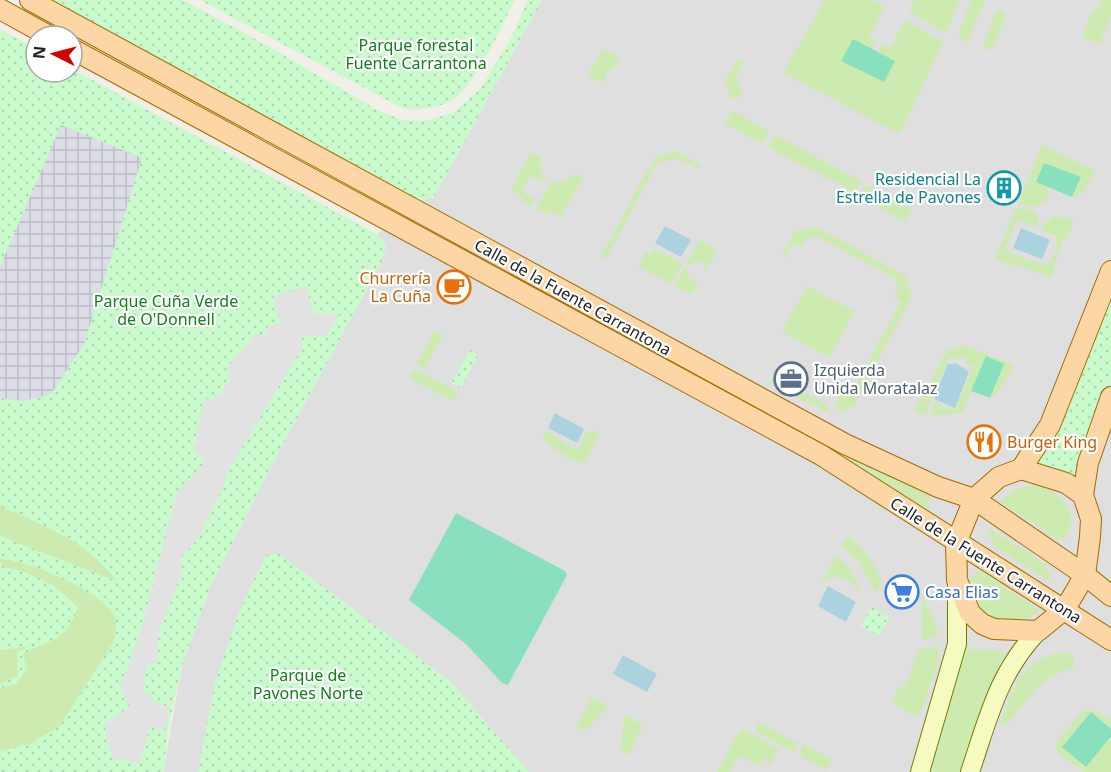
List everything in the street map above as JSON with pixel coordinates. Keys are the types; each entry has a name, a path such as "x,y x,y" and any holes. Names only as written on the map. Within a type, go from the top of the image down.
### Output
{"main road":[{"name":"Calle de la Fuente Carrantona","path":"30,0 835,438 938,487 974,500 1085,575 1111,597"},
{"path":"0,9 27,24"},
{"name":"Calle de la Fuente Carrantona","path":"84,56 821,455 1111,640"},
{"path":"1022,469 1050,425 1111,271"},
{"path":"970,772 1002,678 1018,651 1065,609 1085,575 1091,519 1083,495 1093,443 1111,397"},
{"path":"920,772 957,644 956,543 974,500 999,477 1022,469 1066,483 1083,495"},
{"path":"957,580 970,613 982,624 994,629 1038,631"}],"shaded area":[{"path":"542,0 1111,0 1111,772 163,772 182,665 212,583 283,444 382,261 386,245 377,234 419,201 434,197"},
{"path":"61,125 142,158 84,344 51,394 24,401 0,398 0,267"},
{"path":"306,286 314,314 340,313 326,336 300,336 303,346 226,475 225,484 199,537 180,559 182,572 158,636 158,662 148,664 142,689 157,703 170,707 166,729 149,728 140,763 112,758 104,724 130,707 120,686 139,636 177,492 204,463 194,448 204,398 213,400 215,395 225,392 224,388 231,380 227,375 231,372 226,369 255,333 264,336 268,326 281,324 273,296"}],"green space":[{"path":"50,0 183,0 268,46 379,111 403,120 423,121 453,113 481,88 512,36 528,0 542,0 434,197 419,201"},
{"name":"Parque forestal Fuente Carrantona","path":"200,0 515,0 482,64 457,96 432,107 404,109"},
{"path":"825,0 872,0 884,7 869,38 875,41 872,48 853,39 895,61 878,52 882,44 891,47 905,20 943,42 900,134 783,73"},
{"path":"915,0 960,0 946,33 909,12"},
{"path":"971,0 985,0 967,42 962,41 958,35"},
{"path":"1102,0 1111,0 1111,16 1101,39 1111,44 1102,41 1100,44 1082,37 1093,10 1097,11"},
{"path":"997,9 1007,15 992,49 986,50 983,46"},
{"name":"Parque Cuña Verde de O'Donnell","path":"0,29 24,42 24,84 84,84 84,75 377,234 386,245 382,261 283,444 212,583 182,665 169,725 163,772 0,772"},
{"path":"853,39 895,61 884,82 841,61"},
{"path":"603,49 619,58 614,68 607,72 604,83 587,76"},
{"path":"737,59 744,62 736,77 743,96 730,99 726,80"},
{"path":"733,111 769,132 763,144 724,123"},
{"path":"775,135 861,181 855,193 833,180 821,177 823,173 808,169 768,147"},
{"path":"1042,145 1095,170 1082,194 1078,193 1076,198 1072,197 1081,177 1036,181 1048,187 1047,191 1050,193 1047,198 1037,205 1018,204"},
{"path":"677,151 700,165 699,169 679,159 658,162 606,259 601,256 655,157"},
{"path":"531,152 537,156 541,154 540,170 546,179 544,182 531,176 521,191 535,200 531,206 521,201 523,197 511,190"},
{"path":"1044,163 1081,177 1072,197 1036,182"},
{"path":"576,173 583,177 561,217 549,210 547,215 536,209 551,181 560,183"},
{"path":"866,185 912,209 905,222 860,197"},
{"path":"1016,208 1034,210 1039,221 1035,227 1017,220 1005,250 1045,266 1059,247 1055,245 1058,237 1042,230 1043,223 1048,222 1053,216 1074,220 1067,240 1063,239 1051,278 1013,263 1011,266 995,259"},
{"path":"817,227 906,276 912,296 854,406 839,412 836,402 841,392 850,396 901,301 894,297 898,288 895,278 816,236 807,238 802,247 794,243 785,258 782,256 795,231"},
{"path":"454,240 660,353 658,358 451,246"},
{"path":"700,240 717,250 705,273 703,261 687,265 688,277 697,282 700,280 692,295 675,286"},
{"path":"654,248 683,264 671,284 638,266 646,252 651,255"},
{"path":"807,286 854,311 830,358 782,332"},
{"path":"1111,291 1111,381 1086,443 1076,481 1059,470 1032,464"},
{"path":"435,331 443,335 425,368 416,364"},
{"path":"965,345 1014,365 1001,388 990,398 986,356 964,408 965,412 930,416 935,402 941,404 939,409 944,411 946,406 955,410 973,367 965,363 966,358 961,356 958,360 949,357 925,415 913,412 947,351"},
{"path":"470,350 478,355 461,388 451,383"},
{"path":"668,356 930,496 929,509 665,363"},
{"path":"986,356 1004,364 990,398 971,391"},
{"path":"414,369 458,392 453,401 409,378"},
{"path":"773,377 826,404 831,414 769,384"},
{"path":"544,429 564,442 563,444 578,449 587,431 592,434 594,430 600,434 585,463 571,460 543,440"},
{"path":"1037,485 1053,492 1070,512 1070,529 1065,538 1058,539 1000,502 1017,488"},
{"path":"0,506 79,545 105,567 116,581 0,536"},
{"path":"456,513 565,571 567,575 508,685 502,683 466,644 409,600"},
{"path":"987,531 993,531 1046,564 1051,579 1045,579 996,547"},
{"path":"850,537 868,555 882,580 875,593 859,562 841,546 844,539"},
{"name":"Parque de Pavones Norte","path":"278,553 450,681 529,772 198,772 215,682 239,612 266,555"},
{"path":"837,555 850,569 864,596 844,578 832,578 819,587"},
{"path":"0,559 26,564 76,585 104,603 112,612 116,623 113,643 59,727 29,744 0,751 0,688 16,684 27,670 23,654 62,634 68,628 78,608 54,586 24,572 3,567"},
{"path":"977,571 981,571 1039,610 1025,619 1008,623 999,622 984,615 976,606 971,592 970,581"},
{"path":"922,594 939,635 922,640"},
{"path":"872,607 890,618 879,636 861,626"},
{"path":"29,646 17,653 18,676 0,684 0,651"},
{"path":"940,646 938,664 920,714 911,714 891,703 899,688 906,684 919,649"},
{"path":"965,649 1005,653 992,683 963,772 928,772"},
{"path":"1061,653 1073,654 1075,667 1041,684 1016,715 1000,727 1013,690 1027,670 1047,656"},
{"path":"592,697 609,707 585,731 576,727"},
{"path":"1083,711 1096,711 1111,721 1111,772 1084,772 1058,753 1055,748 1059,738"},
{"path":"1091,712 1111,729 1111,736 1086,767 1062,747"},
{"path":"625,714 643,726 629,755 620,751"},
{"path":"759,723 797,743 796,753 755,731"},
{"path":"741,728 778,749 770,765 765,757 759,766 740,755 730,772 717,772"},
{"path":"802,744 833,759 827,770 801,757"}],"water":[{"path":"665,226 691,240 681,257 655,243"},
{"path":"1021,228 1050,240 1042,259 1013,248"},
{"path":"954,362 969,372 955,408 934,399 948,363 953,365"},
{"path":"555,413 584,429 577,443 548,428"},
{"path":"828,586 856,602 846,622 818,606"},
{"path":"623,655 657,674 647,692 613,674"}],"place":[{"name":"Residencial La Estrella de Pavones","path":"1004,188"},
{"name":"Churrería La Cuña","path":"454,287"},
{"name":"Izquierda Unida Moratalaz","path":"791,379"},
{"name":"Burger King","path":"984,442"},
{"name":"Casa Elias","path":"902,592"}]}
